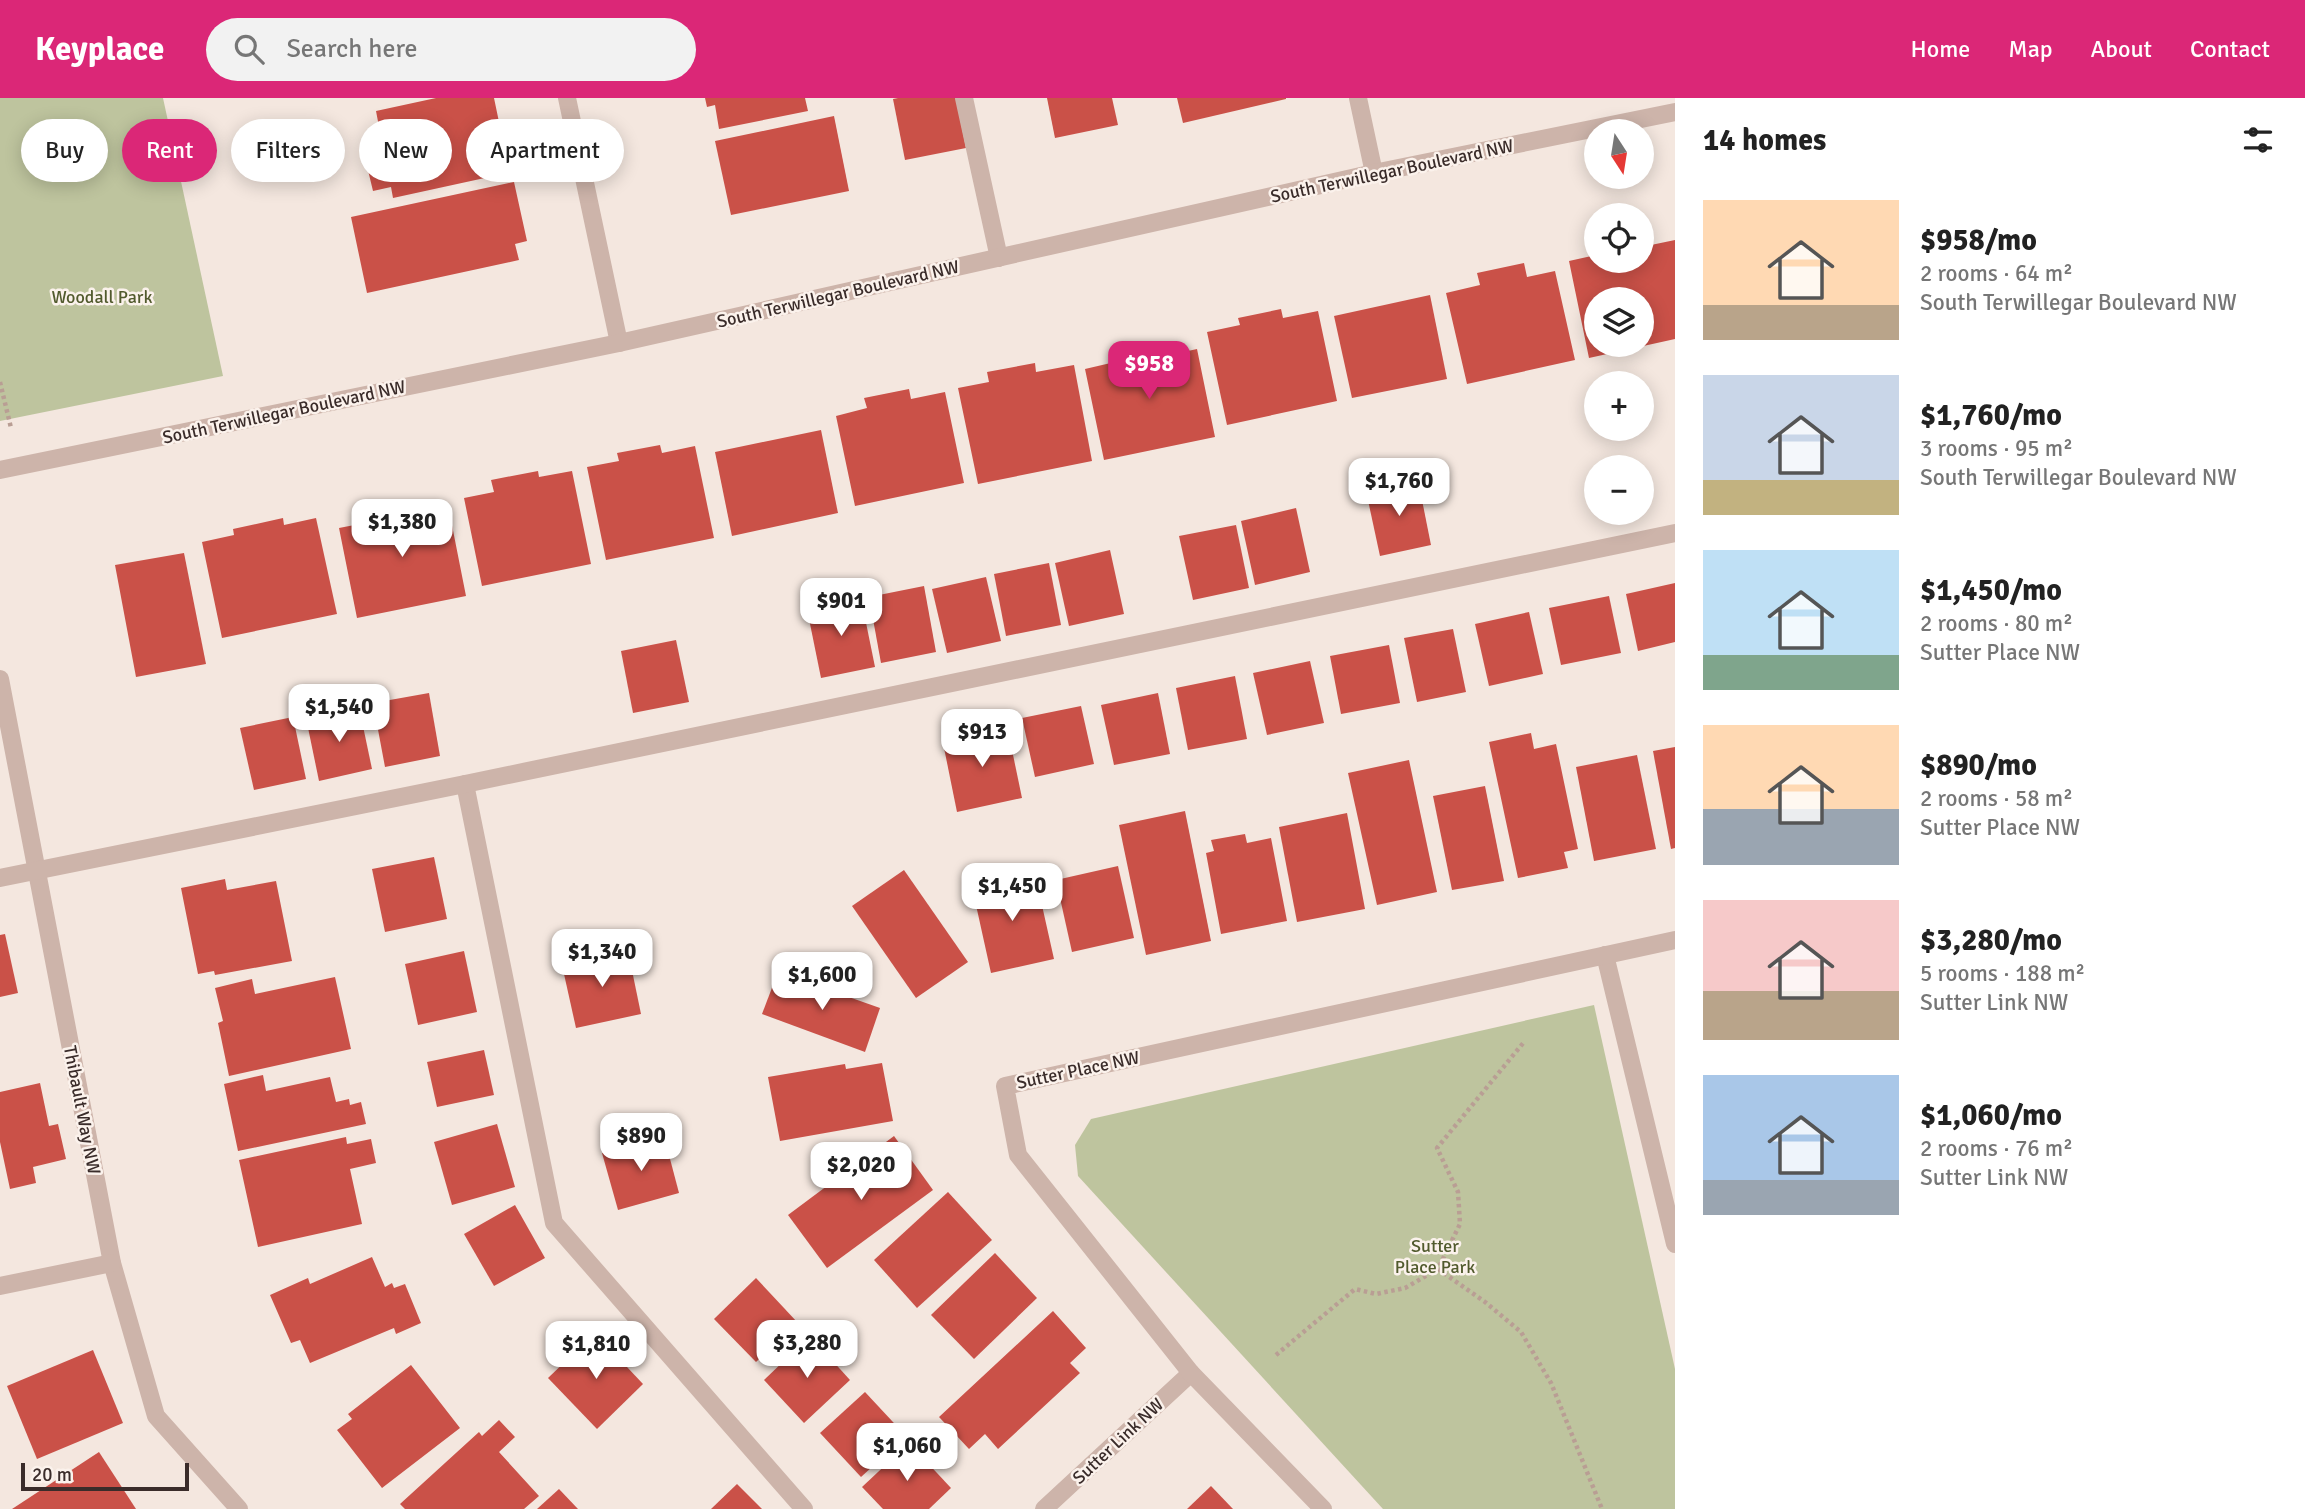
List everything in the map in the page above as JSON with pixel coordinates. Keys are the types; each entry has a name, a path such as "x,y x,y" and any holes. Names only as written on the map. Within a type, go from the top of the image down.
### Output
{"street":[{"path":"566,98 619,343"},
{"path":"964,98 999,258"},
{"path":"1358,98 1374,173"},
{"name":"South Terwillegar Boulevard NW","path":"0,470 619,343 1374,173 1675,112"},
{"path":"0,878 1675,533"},
{"name":"Thibault Way NW","path":"0,679 112,1263 156,1416 239,1509"},
{"path":"465,784 554,1223 804,1509"},
{"name":"Sutter Place NW","path":"1323,1509 1191,1373 1018,1155 1006,1086 1675,940"},
{"path":"1605,955 1675,1244"},
{"path":"0,1286 112,1263"},
{"name":"Sutter Link NW","path":"1044,1509 1191,1373"}],"path":[{"path":"0,382 20,466"},
{"path":"1276,1355 1355,1289 1376,1294 1405,1288 1438,1269 1460,1224 1458,1192 1437,1148 1524,1042"},
{"path":"1438,1269 1485,1302 1521,1332 1551,1383 1602,1509"}],"green space":[{"name":"Woodall Park","path":"0,98 163,98 168,119 122,119 122,182 181,182 223,376 0,421"},
{"name":"Sutter Place Park","path":"1594,1005 1675,1369 1675,1509 1383,1509 1078,1176 1075,1145 1091,1119"}],"building":[{"path":"436,98 494,98 498,119 466,119 466,182 393,198 391,187 373,191 371,182 452,182 452,119 378,119 376,111"},
{"path":"705,98 805,98 808,111 719,129 715,105 707,107"},
{"path":"956,98 966,148 905,160 893,99"},
{"path":"1047,98 1112,98 1118,125 1055,138"},
{"path":"1177,98 1286,98 1286,99 1183,123"},
{"path":"834,116 849,191 731,215 715,141"},
{"path":"514,182 527,241 515,244 519,260 367,293 351,217"},
{"path":"1675,240 1675,339 1654,344 1654,287 1584,287 1584,334 1569,261 1584,258 1584,273 1654,273 1654,244"},
{"path":"1524,263 1527,277 1555,271 1575,360 1467,384 1446,293 1480,285 1477,273"},
{"path":"1430,295 1447,379 1352,398 1334,316"},
{"path":"1281,309 1283,318 1318,311 1337,401 1227,425 1207,332 1240,325 1238,318"},
{"path":"1163,344 1165,356 1197,349 1215,437 1104,460 1085,369 1115,362 1113,353"},
{"path":"1035,363 1036,372 1074,365 1092,461 978,484 958,388 989,382 987,372"},
{"path":"909,389 911,399 945,392 964,483 855,506 836,416 867,408 864,398"},
{"path":"821,430 838,513 732,536 715,452"},
{"path":"660,445 662,453 695,446 714,538 606,560 587,467 619,461 617,453"},
{"path":"538,471 539,477 572,471 591,564 482,586 464,498 494,492 491,480"},
{"path":"1418,480 1431,545 1380,556 1366,491"},
{"path":"414,501 416,512 448,505 466,596 357,618 339,528 370,522 367,511"},
{"path":"1296,508 1310,572 1255,585 1241,521"},
{"path":"283,518 284,525 316,518 337,614 222,638 202,542 234,535 233,529"},
{"path":"1236,525 1249,588 1193,600 1179,536"},
{"path":"1110,550 1124,614 1069,626 1055,563"},
{"path":"184,553 206,664 136,677 115,565"},
{"path":"1049,563 1061,625 1006,636 994,574"},
{"path":"986,577 1001,641 947,653 932,589"},
{"path":"1675,583 1675,642 1638,651 1626,594"},
{"path":"924,586 936,652 881,663 869,597"},
{"path":"1609,596 1621,653 1561,665 1549,608"},
{"path":"861,598 875,667 821,678 807,609"},
{"path":"1529,612 1543,674 1489,686 1475,624"},
{"path":"1453,629 1466,692 1417,702 1404,638"},
{"path":"676,640 689,702 633,713 621,651"},
{"path":"1389,645 1400,703 1341,714 1330,656"},
{"path":"1310,661 1324,723 1267,735 1253,673"},
{"path":"1235,676 1247,739 1188,750 1176,688"},
{"path":"429,693 440,756 385,767 373,703"},
{"path":"1158,693 1170,754 1114,765 1101,705"},
{"path":"1081,706 1094,764 1035,777 1022,718"},
{"path":"359,707 372,769 319,781 306,718"},
{"path":"293,717 306,779 254,790 240,728"},
{"path":"1007,726 1022,798 957,812 942,738"},
{"path":"1531,733 1534,749 1556,744 1578,849 1564,852 1568,868 1518,878 1489,742"},
{"path":"1675,747 1675,848 1671,849 1653,751"},
{"path":"1637,755 1656,849 1594,861 1576,767"},
{"path":"1409,760 1437,892 1377,905 1348,773"},
{"path":"1485,786 1504,881 1452,890 1433,796"},
{"path":"1185,811 1211,941 1146,955 1119,825"},
{"path":"1347,813 1365,909 1297,922 1279,827"},
{"path":"1245,834 1247,843 1271,838 1287,921 1221,934 1206,853 1214,851 1211,840"},
{"path":"434,857 447,919 385,932 372,869"},
{"path":"1118,866 1134,938 1072,952 1056,880"},
{"path":"904,870 968,962 916,998 852,906"},
{"path":"1011,871 1015,888 1037,883 1054,959 991,973 974,896 982,895 978,878"},
{"path":"225,879 227,890 276,881 292,961 215,975 214,971 198,974 181,888"},
{"path":"5,934 18,993 0,997 0,935"},
{"path":"464,951 477,1012 418,1025 405,964"},
{"path":"628,951 641,1014 576,1028 562,965"},
{"path":"778,972 880,1008 865,1052 762,1014"},
{"path":"335,977 351,1049 229,1076 218,1023 223,1021 215,988 252,979 255,994"},
{"path":"484,1050 494,1095 437,1107 427,1062"},
{"path":"882,1063 893,1121 780,1141 768,1077 845,1064 846,1069"},
{"path":"263,1075 266,1091 330,1077 336,1102 349,1099 350,1105 361,1102 366,1124 238,1151 224,1084"},
{"path":"40,1083 49,1126 58,1124 66,1159 33,1167 36,1183 10,1189 0,1142 0,1092"},
{"path":"497,1124 515,1187 452,1205 434,1142"},
{"path":"664,1136 679,1193 618,1210 602,1153"},
{"path":"894,1136 933,1190 827,1268 788,1215"},
{"path":"346,1137 347,1144 371,1139 376,1163 350,1169 362,1224 258,1247 239,1160"},
{"path":"948,1192 992,1240 917,1308 874,1260"},
{"path":"515,1205 545,1258 494,1286 464,1234"},
{"path":"995,1253 1037,1298 974,1359 931,1315"},
{"path":"372,1257 385,1287 392,1283 394,1288 405,1284 421,1323 396,1334 394,1328 310,1363 300,1340 291,1343 270,1295 308,1278 310,1284"},
{"path":"756,1278 798,1323 756,1362 714,1319"},
{"path":"1053,1311 1086,1348 1070,1363 1080,1373 998,1449 985,1434 969,1449 939,1417"},
{"path":"595,1333 643,1384 597,1429 548,1378"},
{"path":"810,1336 850,1380 804,1423 764,1380"},
{"path":"93,1350 123,1423 37,1459 7,1386"},
{"path":"411,1365 460,1428 382,1488 337,1430 352,1419 348,1414"},
{"path":"865,1392 906,1436 861,1477 820,1433"},
{"path":"499,1420 515,1437 499,1452 539,1496 524,1509 405,1509 400,1504 479,1432 482,1436"},
{"path":"909,1443 951,1488 929,1509 883,1509 862,1487"},
{"path":"99,1452 136,1509 12,1509"},
{"path":"737,1484 762,1509 711,1509"},
{"path":"1211,1486 1233,1509 1187,1509"},
{"path":"559,1489 578,1509 537,1509"}]}
